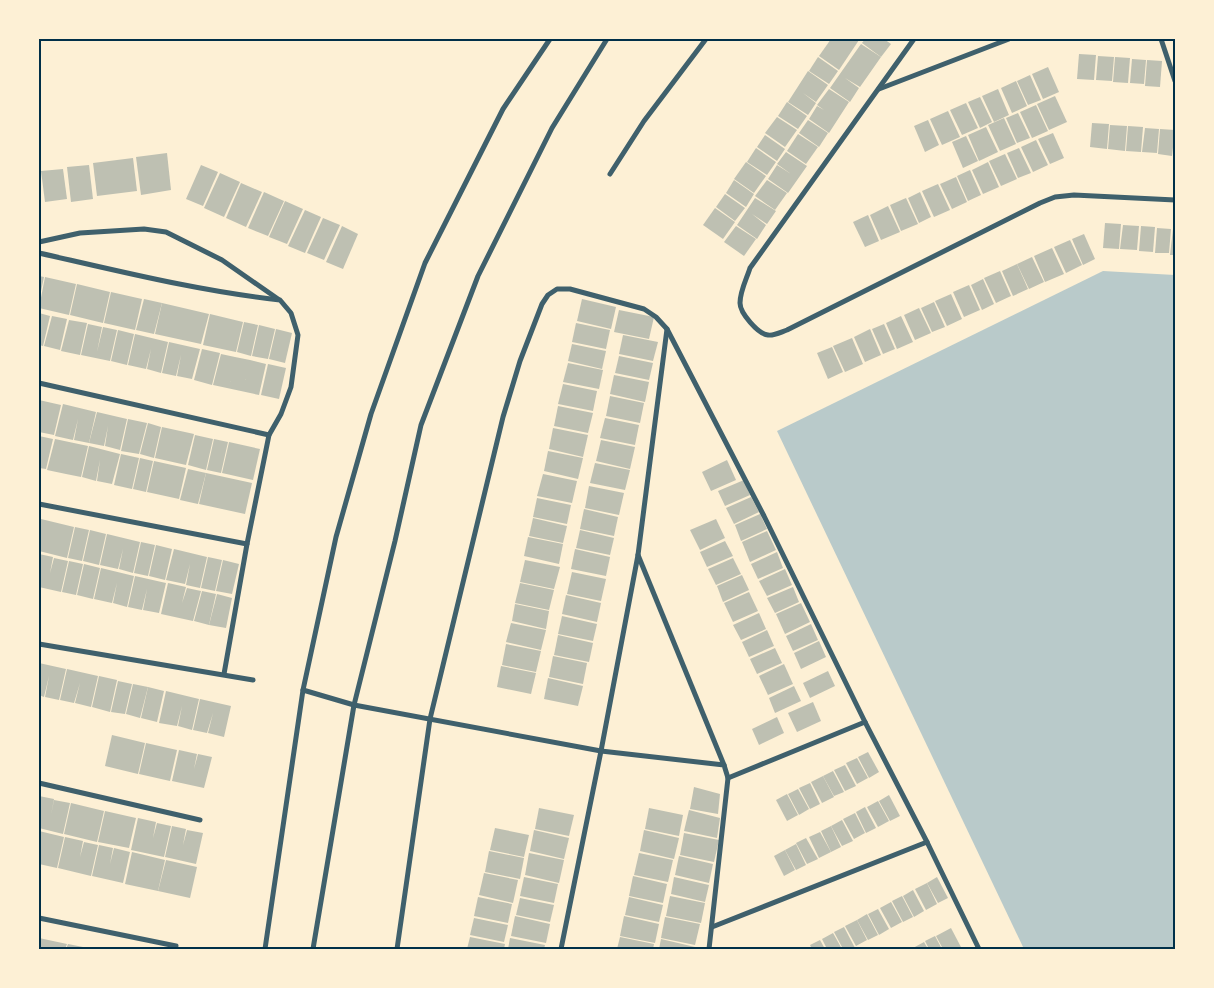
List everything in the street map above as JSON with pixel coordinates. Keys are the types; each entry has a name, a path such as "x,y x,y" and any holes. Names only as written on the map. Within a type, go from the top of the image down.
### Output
{"street":[{"path":"265,949 304,690 339,528 372,414 425,263 503,108 550,39"},
{"path":"313,949 354,705 421,425 478,276 552,128 606,39"},
{"path":"610,174 644,121 706,39"},
{"path":"914,39 750,268 740,302 741,309 744,315 763,334 769,335 787,330 1055,197 1074,195 1175,200"},
{"path":"878,89 1009,39"},
{"path":"1161,39 1175,81"},
{"path":"39,242 80,233 144,229 166,232 222,260 280,300 291,313 298,335 291,387 281,414 269,435 246,544 224,674"},
{"path":"39,253 192,287 241,296 280,300"},
{"path":"397,949 430,719 504,417 520,361 542,304 548,295 557,289 570,290 644,309 656,317 667,329 764,516 979,949"},
{"path":"561,949 638,556 667,329"},
{"path":"39,383 269,435"},
{"path":"39,504 246,544"},
{"path":"638,556 728,778 710,949"},
{"path":"39,644 253,680"},
{"path":"304,690 354,705 601,751 724,765"},
{"path":"728,778 865,722"},
{"path":"39,783 200,820"},
{"path":"712,927 927,842"},
{"path":"39,918 176,946"}],"shaded area":[{"path":"1103,271 1175,275 1175,949 1024,949 777,431"}],"building":[{"path":"831,39 859,40 839,70 819,56"},
{"path":"865,39 884,39 891,44 881,57 862,43"},
{"path":"861,44 881,57 860,87 845,78 859,88 850,102 830,88"},
{"path":"1079,54 1096,55 1094,80 1077,79"},
{"path":"1098,56 1114,57 1112,81 1096,80"},
{"path":"818,57 838,71 829,84 809,71"},
{"path":"1115,57 1130,58 1128,83 1113,82"},
{"path":"1132,59 1146,60 1144,84 1130,83"},
{"path":"1147,60 1162,61 1160,87 1145,86"},
{"path":"1048,67 1059,92 1043,99 1032,74"},
{"path":"808,71 828,85 816,102 803,93 816,103 808,115 788,102"},
{"path":"1030,75 1041,100 1028,105 1017,81"},
{"path":"1016,81 1027,106 1012,113 1001,88"},
{"path":"829,89 849,102 829,133 809,119 817,106 824,110 817,105"},
{"path":"998,89 1009,115 994,122 982,96"},
{"path":"1055,96 1067,122 1049,130 1037,104"},
{"path":"980,97 992,122 980,128 968,102"},
{"path":"787,102 807,116 798,129 778,116"},
{"path":"966,103 978,128 962,135 950,110"},
{"path":"1036,105 1048,131 1032,138 1020,112"},
{"path":"948,111 960,137 942,145 930,119"},
{"path":"1018,113 1030,138 1017,143 1006,118"},
{"path":"777,117 797,130 785,147 765,133"},
{"path":"1004,118 1016,144 1000,151 988,125"},
{"path":"808,120 828,133 819,147 799,133"},
{"path":"928,120 939,145 925,152 914,126"},
{"path":"1092,123 1109,124 1107,149 1090,147"},
{"path":"1110,125 1127,126 1125,151 1108,149"},
{"path":"1128,126 1143,127 1141,152 1126,151"},
{"path":"986,127 998,152 979,161 968,135"},
{"path":"1145,128 1159,129 1157,153 1142,152"},
{"path":"1160,129 1175,130 1172,156 1158,154"},
{"path":"1053,133 1064,158 1050,164 1038,139"},
{"path":"798,134 818,147 806,164 787,151"},
{"path":"765,135 785,149 777,161 757,147"},
{"path":"966,136 978,161 963,168 952,142"},
{"path":"1036,140 1048,165 1033,172 1021,147"},
{"path":"756,148 776,162 767,175 747,162"},
{"path":"1019,148 1031,173 1018,178 1007,153"},
{"path":"786,152 807,166 788,193 768,179 777,165 791,174 777,164"},
{"path":"167,153 171,190 141,195 136,157"},
{"path":"1005,154 1017,179 1001,186 989,161"},
{"path":"133,158 137,191 97,196 93,163"},
{"path":"746,162 766,176 754,193 734,179"},
{"path":"988,162 999,187 983,194 972,170"},
{"path":"89,165 93,199 71,202 67,167"},
{"path":"201,165 218,172 203,206 186,199"},
{"path":"63,169 67,199 45,202 41,171"},
{"path":"970,170 981,195 968,201 957,176"},
{"path":"220,173 240,182 224,217 204,208"},
{"path":"956,177 967,202 952,209 940,184"},
{"path":"734,180 754,194 746,207 726,193"},
{"path":"767,180 787,193 775,210 755,196"},
{"path":"241,183 262,192 246,227 226,218"},
{"path":"938,184 950,210 934,217 922,191"},
{"path":"264,192 284,201 268,236 248,228"},
{"path":"920,192 931,217 919,223 908,198"},
{"path":"725,194 745,208 735,221 716,207"},
{"path":"755,198 776,211 767,224 752,214 766,225 757,239 737,225"},
{"path":"906,198 918,224 901,231 890,205"},
{"path":"285,201 303,209 287,244 269,237"},
{"path":"888,206 900,232 881,240 870,215"},
{"path":"715,208 735,222 723,239 703,225"},
{"path":"305,210 321,217 305,253 288,246"},
{"path":"868,215 879,241 865,247 853,222"},
{"path":"323,218 340,225 324,260 307,253"},
{"path":"1105,223 1121,224 1119,249 1103,248"},
{"path":"1123,225 1139,226 1137,250 1120,249"},
{"path":"342,226 358,234 343,269 326,262"},
{"path":"736,226 756,239 744,256 724,242"},
{"path":"1141,226 1155,227 1153,252 1139,251"},
{"path":"1157,228 1171,229 1169,253 1155,253"},
{"path":"1173,229 1175,229 1175,255 1170,255"},
{"path":"1084,234 1095,259 1083,265 1072,239"},
{"path":"1070,240 1082,265 1066,273 1054,247"},
{"path":"1052,248 1064,274 1045,282 1034,256"},
{"path":"1032,257 1044,282 1029,289 1017,264"},
{"path":"1017,264 1028,289 1013,296 1002,271"},
{"path":"1000,271 1011,296 996,303 984,278"},
{"path":"39,276 44,277 40,296 39,296"},
{"path":"45,277 76,284 69,315 39,308"},
{"path":"983,279 994,304 982,310 971,285"},
{"path":"77,284 110,292 103,323 70,315"},
{"path":"969,285 980,310 964,317 953,292"},
{"path":"111,292 142,299 135,330 104,323"},
{"path":"951,294 962,319 947,326 935,301"},
{"path":"144,299 162,303 154,334 136,330"},
{"path":"582,299 616,307 611,329 577,321"},
{"path":"934,302 945,327 932,332 921,308"},
{"path":"162,303 209,314 201,344 155,334"},
{"path":"919,308 931,333 915,340 904,315"},
{"path":"619,310 654,317 649,339 614,332"},
{"path":"39,313 50,316 43,346 39,345"},
{"path":"210,314 243,322 236,352 203,345"},
{"path":"52,316 67,319 60,350 44,346"},
{"path":"901,316 913,342 897,349 886,323"},
{"path":"69,320 87,323 80,355 61,351"},
{"path":"244,322 258,325 251,356 237,352"},
{"path":"576,323 610,330 606,349 572,342"},
{"path":"88,324 102,327 97,352 103,327 117,330 110,361 81,355"},
{"path":"884,324 895,349 883,354 872,329"},
{"path":"259,325 275,329 268,359 252,356"},
{"path":"276,329 292,333 285,363 269,359"},
{"path":"870,329 881,355 865,362 854,337"},
{"path":"118,330 134,334 127,365 111,361"},
{"path":"135,334 168,342 161,373 147,369 151,349 146,369 128,365"},
{"path":"623,335 658,342 653,361 619,354"},
{"path":"852,338 863,364 845,372 833,346"},
{"path":"169,342 200,349 192,379 177,376 181,355 176,376 162,373"},
{"path":"572,344 606,351 602,369 568,361"},
{"path":"832,347 843,372 828,379 817,353"},
{"path":"202,349 220,353 212,385 194,380"},
{"path":"221,354 266,364 259,395 213,385"},
{"path":"619,356 653,363 649,380 615,373"},
{"path":"568,363 603,370 599,389 563,382"},
{"path":"268,364 286,368 279,399 261,395"},
{"path":"614,375 649,382 645,402 610,394"},
{"path":"563,384 597,391 593,411 558,404"},
{"path":"610,396 644,403 640,423 606,416"},
{"path":"39,400 61,405 54,435 39,432"},
{"path":"63,404 96,412 89,443 74,440 78,419 73,440 55,436"},
{"path":"558,406 593,413 588,433 554,426"},
{"path":"97,412 127,419 120,450 105,446 108,426 104,446 89,443"},
{"path":"605,418 639,425 635,445 600,438"},
{"path":"128,419 147,423 139,454 121,451"},
{"path":"148,423 161,427 154,458 140,454"},
{"path":"162,427 194,434 186,465 155,458"},
{"path":"553,428 588,435 583,457 549,449"},
{"path":"195,435 213,439 206,470 188,465"},
{"path":"39,436 53,439 46,469 39,468"},
{"path":"55,439 88,446 81,477 47,470"},
{"path":"214,439 228,442 221,473 207,470"},
{"path":"601,440 635,447 630,469 596,461"},
{"path":"229,442 260,449 253,480 222,473"},
{"path":"89,446 120,454 112,484 97,481 100,460 96,481 82,477"},
{"path":"548,451 583,458 578,479 544,471"},
{"path":"121,454 139,458 132,489 114,485"},
{"path":"140,458 153,461 146,492 133,489"},
{"path":"727,460 736,480 711,491 702,472"},
{"path":"154,461 186,468 179,499 147,492"},
{"path":"595,463 630,470 625,490 590,483"},
{"path":"188,469 206,473 198,504 180,500"},
{"path":"206,473 252,483 245,514 199,504"},
{"path":"543,474 577,481 572,503 537,496"},
{"path":"744,480 750,495 725,506 718,491"},
{"path":"589,486 624,493 619,515 585,508"},
{"path":"751,497 759,512 734,524 726,508"},
{"path":"537,498 571,505 567,524 533,517"},
{"path":"584,509 618,517 614,536 580,529"},
{"path":"760,514 767,529 741,541 735,525"},
{"path":"533,518 567,526 563,543 529,536"},
{"path":"41,519 74,527 67,558 39,551"},
{"path":"716,519 725,538 700,550 690,530"},
{"path":"75,527 89,530 82,561 68,558"},
{"path":"90,530 106,534 99,565 83,561"},
{"path":"580,530 614,538 610,555 576,548"},
{"path":"767,531 776,550 750,562 742,542"},
{"path":"107,534 140,542 133,573 119,569 123,549 118,569 100,565"},
{"path":"528,537 563,544 559,564 524,556"},
{"path":"725,541 733,556 707,567 700,552"},
{"path":"141,542 155,545 148,576 134,573"},
{"path":"156,545 172,549 165,580 149,576"},
{"path":"174,549 207,557 200,588 186,585 190,564 185,584 166,580"},
{"path":"575,549 610,557 606,576 571,569"},
{"path":"777,552 783,568 758,579 751,564"},
{"path":"39,554 53,557 50,573 54,558 68,561 61,592 39,587"},
{"path":"208,557 222,560 215,591 201,588"},
{"path":"733,558 741,574 716,585 708,569"},
{"path":"223,560 239,564 232,594 216,591"},
{"path":"525,560 560,567 554,589 520,582"},
{"path":"69,561 83,564 76,595 62,592"},
{"path":"84,564 100,568 93,599 77,595"},
{"path":"101,568 134,576 127,607 113,603 117,583 112,603 94,599"},
{"path":"785,569 792,585 767,596 759,581"},
{"path":"572,572 606,579 601,601 567,594"},
{"path":"742,575 749,590 723,602 717,586"},
{"path":"135,576 166,583 159,613 143,610 147,589 142,610 128,607"},
{"path":"168,583 186,587 182,603 187,588 201,591 193,621 161,614"},
{"path":"520,583 554,590 549,610 515,603"},
{"path":"793,587 799,602 775,613 767,598"},
{"path":"202,591 216,594 209,625 194,621"},
{"path":"749,592 758,611 733,622 724,603"},
{"path":"217,594 232,598 226,628 209,625"},
{"path":"566,595 601,603 597,622 562,614"},
{"path":"801,603 810,622 785,634 776,614"},
{"path":"515,604 549,611 546,629 512,621"},
{"path":"759,613 766,629 741,640 733,625"},
{"path":"562,616 597,624 593,641 558,634"},
{"path":"511,623 546,630 541,650 506,642"},
{"path":"811,624 818,640 793,651 786,636"},
{"path":"767,630 774,646 749,657 742,642"},
{"path":"558,635 593,643 589,662 554,655"},
{"path":"819,641 826,657 801,669 794,653"},
{"path":"506,644 541,651 536,672 502,665"},
{"path":"775,648 782,663 757,674 750,659"},
{"path":"553,656 587,663 583,684 549,677"},
{"path":"39,663 66,669 59,700 45,697 49,676 44,697 39,695"},
{"path":"784,664 793,684 768,695 759,676"},
{"path":"501,666 536,673 531,694 497,687"},
{"path":"67,669 98,676 91,707 75,703 80,683 74,703 60,700"},
{"path":"828,671 835,686 810,698 803,683"},
{"path":"99,676 117,680 110,712 92,707"},
{"path":"548,678 583,686 578,706 544,699"},
{"path":"118,681 132,684 125,714 111,712"},
{"path":"133,684 148,687 140,718 126,714"},
{"path":"794,686 801,701 775,713 769,698"},
{"path":"148,687 164,691 157,722 141,718"},
{"path":"166,691 199,699 192,730 178,726 182,706 177,726 159,723"},
{"path":"200,699 231,706 224,737 208,733 213,713 207,733 193,730"},
{"path":"813,702 821,721 797,732 788,713"},
{"path":"777,717 784,733 759,745 752,729"},
{"path":"112,735 145,743 138,774 105,766"},
{"path":"146,743 177,750 170,781 139,774"},
{"path":"179,750 197,754 194,769 198,754 212,757 204,788 172,781"},
{"path":"868,752 879,772 869,778 858,757"},
{"path":"857,758 868,778 857,784 846,763"},
{"path":"845,765 856,786 845,791 834,770"},
{"path":"833,771 844,792 834,796 823,776"},
{"path":"823,776 834,797 822,803 811,782"},
{"path":"810,783 820,804 810,809 799,788"},
{"path":"694,787 720,794 718,814 690,809"},
{"path":"798,789 809,809 799,815 788,794"},
{"path":"787,794 798,815 787,821 776,800"},
{"path":"889,795 900,816 890,821 879,801"},
{"path":"39,796 54,799 51,815 54,800 70,803 63,834 39,828"},
{"path":"878,801 889,821 878,827 867,807"},
{"path":"71,803 104,811 97,842 64,834"},
{"path":"865,807 876,828 866,833 856,812"},
{"path":"539,808 574,815 569,836 535,829"},
{"path":"649,808 683,815 679,836 645,829"},
{"path":"689,810 720,818 717,838 684,831"},
{"path":"105,811 136,818 129,848 98,842"},
{"path":"855,813 865,833 854,839 843,819"},
{"path":"138,818 156,822 153,838 157,823 171,826 164,857 131,850"},
{"path":"842,820 853,841 842,846 831,826"},
{"path":"172,826 186,829 183,845 187,830 203,833 196,864 165,857"},
{"path":"831,826 841,847 831,852 821,831"},
{"path":"495,828 529,835 524,857 490,850"},
{"path":"534,830 569,838 564,859 530,851"},
{"path":"644,830 679,838 674,859 640,851"},
{"path":"39,831 64,837 57,868 39,864"},
{"path":"820,832 831,852 819,858 809,837"},
{"path":"684,833 719,840 714,862 680,855"},
{"path":"65,837 83,841 80,857 84,842 98,845 91,876 58,868"},
{"path":"806,838 818,859 807,864 796,843"},
{"path":"796,844 806,865 796,870 785,850"},
{"path":"99,845 113,848 110,864 114,848 130,852 123,883 92,876"},
{"path":"785,850 795,870 784,876 774,856"},
{"path":"489,851 524,858 520,879 485,872"},
{"path":"132,852 165,860 158,891 125,884"},
{"path":"529,853 564,860 559,883 525,875"},
{"path":"639,853 673,860 668,882 634,875"},
{"path":"679,856 713,864 709,883 675,875"},
{"path":"166,860 197,867 190,898 158,891"},
{"path":"484,873 518,880 513,903 479,895"},
{"path":"633,876 667,884 663,903 629,896"},
{"path":"524,877 558,884 554,903 520,896"},
{"path":"674,877 709,885 705,902 671,894"},
{"path":"937,877 948,898 938,903 927,883"},
{"path":"927,883 937,904 926,910 915,889"},
{"path":"913,890 924,911 914,917 903,896"},
{"path":"670,896 705,903 701,923 666,916"},
{"path":"902,896 913,917 903,922 892,901"},
{"path":"478,897 512,904 508,923 474,916"},
{"path":"629,897 663,905 659,922 625,915"},
{"path":"520,898 554,905 550,922 516,915"},
{"path":"891,902 902,922 891,928 880,908"},
{"path":"878,909 889,929 879,935 868,914"},
{"path":"867,914 878,935 868,940 857,920"},
{"path":"515,916 550,924 546,943 511,936"},
{"path":"624,916 659,924 655,943 620,936"},
{"path":"665,917 700,924 695,945 661,938"},
{"path":"474,918 508,925 504,942 470,935"},
{"path":"857,920 867,940 856,946 845,926"},
{"path":"844,927 855,948 843,949 834,932"},
{"path":"951,928 962,949 943,949 936,936"},
{"path":"833,933 842,949 827,949 822,939"},
{"path":"935,936 942,949 929,949 925,941"},
{"path":"470,937 505,944 504,949 467,949"},
{"path":"620,937 654,944 653,949 617,949"},
{"path":"39,938 67,944 65,949 39,949"},
{"path":"510,938 545,945 544,949 508,949"},
{"path":"661,939 695,947 694,949 659,949"},
{"path":"820,940 825,949 812,949 810,945"},
{"path":"924,942 928,949 913,948"},
{"path":"68,944 88,948 88,949 66,949"}]}
